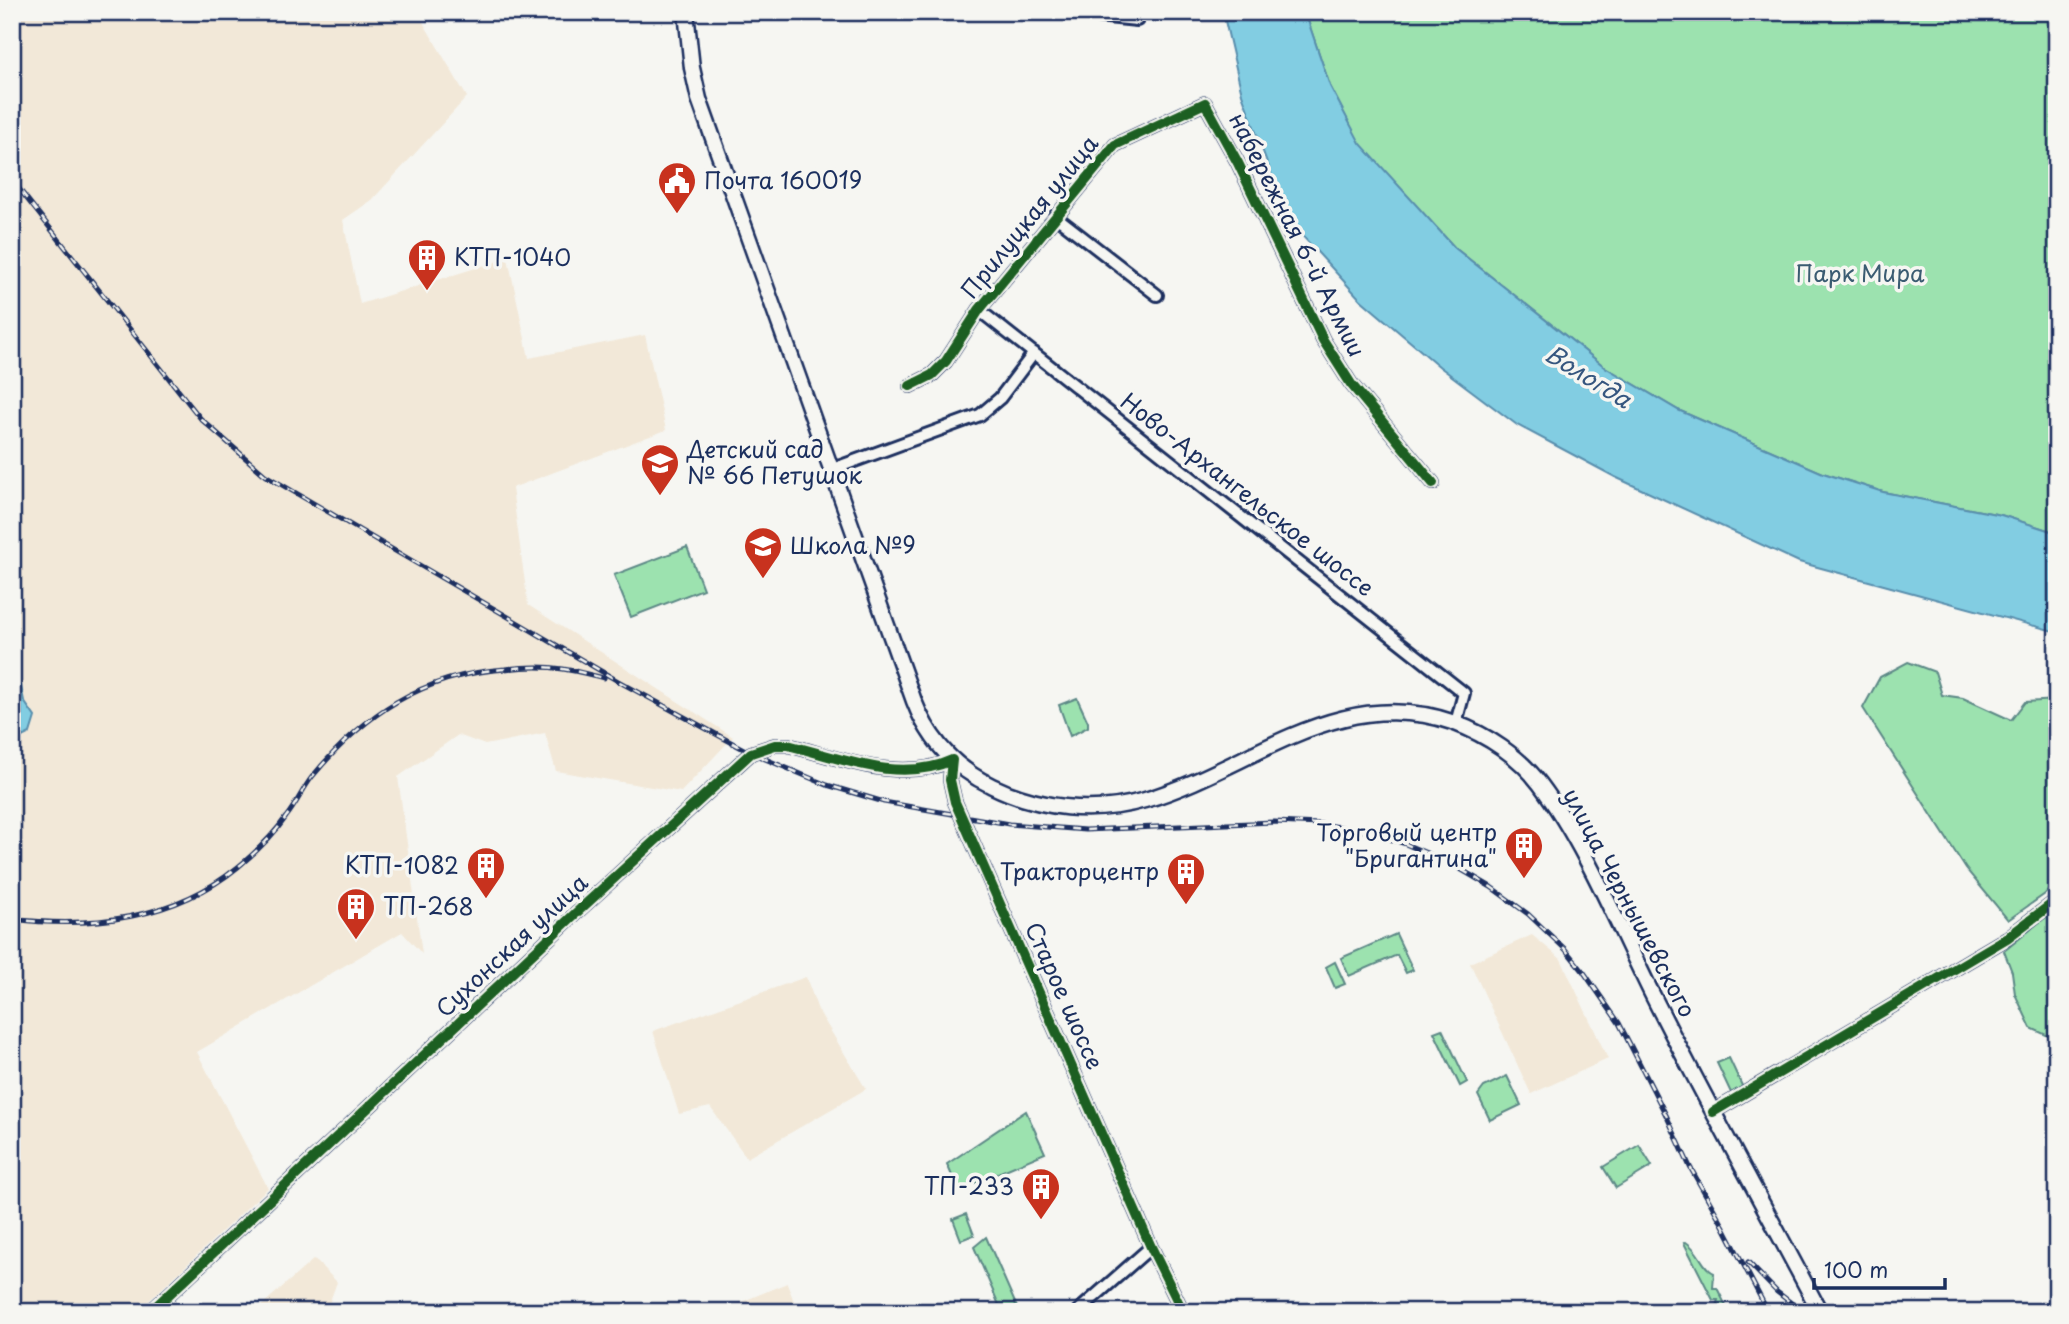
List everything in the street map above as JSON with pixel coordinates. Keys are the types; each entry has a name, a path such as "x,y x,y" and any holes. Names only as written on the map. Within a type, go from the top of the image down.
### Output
{"main road":[{"name":"улица Чернышевского","path":"686,12 692,68 699,99 830,470 919,715 929,734 952,760 980,780 1006,793 1052,806 1088,808 1144,800 1175,789 1301,731 1355,714 1384,712 1423,715 1456,723 1487,738 1507,751 1537,781 1555,806 1820,1312"}],"street":[{"path":"1058,12 1137,20"},
{"name":"Прилуцкая улица","path":"910,386 932,375 946,361 979,310 1115,145 1205,103"},
{"name":"набережная 6-й Армии","path":"1205,103 1238,163 1323,340 1351,384 1433,483"},
{"path":"1055,216 1157,295"},
{"name":"Ново-Архангельское шоссе","path":"979,310 1464,693 1456,723"},
{"path":"830,470 979,415 1000,398 1034,353"},
{"name":"Сухонская улица","path":"150,1312 751,753 775,745 788,745 904,772 938,767 952,760"},
{"name":"Старое шоссе","path":"952,760 950,780 956,802 1151,1247 1183,1312"},
{"path":"1713,1112 2007,938 2057,901"},
{"path":"1077,1312 1151,1247"}],"shaded area":[{"path":"12,12 417,12 467,97 372,200 343,220 360,304 508,258 529,358 645,335 666,430 512,488 528,605 733,737 681,792 556,771 545,733 485,745 458,735 398,777 422,954 402,932 197,1052 268,1188 137,1312 12,1312"},
{"path":"1532,935 1561,959 1608,1059 1531,1094 1470,963"},
{"path":"806,977 818,1010 866,1089 747,1158 710,1107 679,1114 653,1031"},
{"path":"314,1259 337,1282 326,1312 254,1312"},
{"path":"787,1283 798,1312 717,1312"}],"green space":[{"name":"Парк Мира","path":"1305,12 2057,12 2057,533 2001,515 1883,492 1823,473 1678,410 1605,367 1455,248 1359,143 1330,86"},
{"path":"687,547 703,589 631,617 614,575"},
{"path":"1908,662 1935,672 1942,695 1963,698 2011,720 2025,702 2057,700 2057,881 2045,894 2008,920 1966,869 1863,708 1880,677"},
{"path":"1077,698 1088,727 1070,736 1059,705"},
{"path":"2057,904 2057,1040 2031,1028 2015,994 2012,972 2004,951"},
{"path":"1396,934 1413,970 1406,973 1397,955 1349,976 1341,958"},
{"path":"1335,962 1345,984 1335,988 1326,967"},
{"path":"1442,1029 1467,1082 1460,1086 1434,1032"},
{"path":"1729,1058 1744,1090 1732,1095 1717,1063"},
{"path":"1507,1076 1521,1105 1490,1120 1478,1095 1484,1087"},
{"path":"1026,1111 1045,1153 958,1190 947,1164"},
{"path":"1639,1145 1652,1166 1616,1188 1603,1167"},
{"path":"966,1214 974,1235 961,1240 953,1219"},
{"path":"986,1237 1019,1312 1002,1312 974,1247"},
{"path":"1686,1242 1714,1273 1713,1288 1717,1288 1726,1306 1723,1312 1719,1312 1716,1306 1718,1300 1713,1300 1684,1243"}],"water":[{"name":"Вологда","path":"1223,12 1305,12 1330,86 1360,143 1455,248 1605,367 1678,410 1823,473 1883,492 2001,515 2057,533 2057,632 1799,562 1615,477 1517,425 1440,367 1360,299 1288,220 1242,94"},
{"path":"12,680 21,686 24,701 35,717 30,733 12,742 12,714 17,708 12,695"}],"railway":[{"path":"12,180 201,419 265,475 618,681 751,753 827,785 884,802 1009,824 1085,830 1274,822 1320,824 1360,830 1403,843 1450,863 1491,887 1528,914 1565,949 1619,1023 1690,1167 1768,1312"},
{"path":"12,919 42,922 102,921 160,909 213,885 238,867 270,837 312,777 352,734 374,717 421,689 475,673 519,668 556,668 604,678"},
{"path":"1748,1262 1777,1292 1803,1312"}],"cycle path":[{"path":"910,386 932,375 946,361 979,310 1115,145 1205,103 1238,163 1323,340 1351,384 1433,483"},
{"path":"150,1312 751,753 775,745 788,745 849,762 912,770 952,760"},
{"path":"952,760 950,780 955,802 1151,1247 1183,1312"},
{"path":"1713,1112 2007,938 2057,900"}],"place":[{"name":"Почта 160019","path":"677,215"},
{"name":"КТП-1040","path":"427,292"},
{"name":"Детский сад № 66 Петушок","path":"660,497"},
{"name":"Школа №9","path":"763,580"},
{"name":"Торговый центр \"Бригантина\"","path":"1524,880"},
{"name":"КТП-1082","path":"486,900"},
{"name":"Тракторцентр","path":"1186,906"},
{"name":"ТП-268","path":"356,941"},
{"name":"ТП-233","path":"1041,1221"}]}
